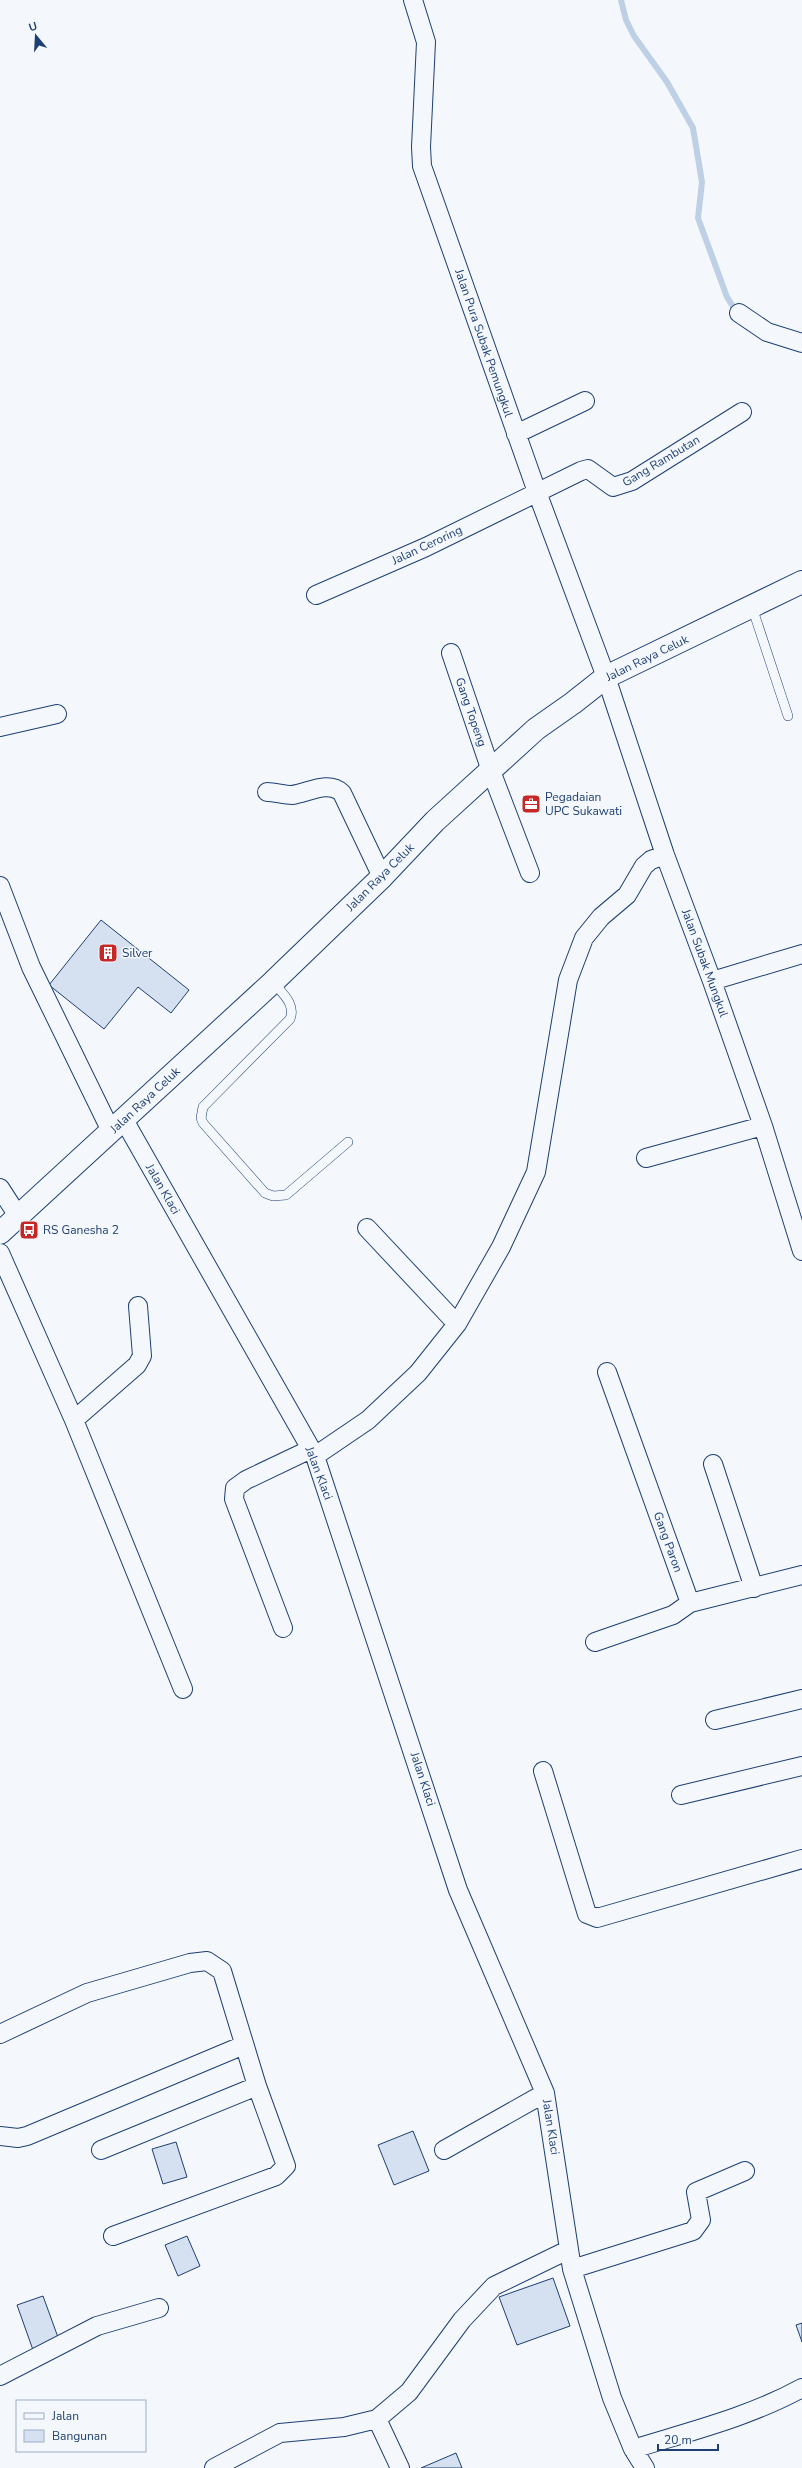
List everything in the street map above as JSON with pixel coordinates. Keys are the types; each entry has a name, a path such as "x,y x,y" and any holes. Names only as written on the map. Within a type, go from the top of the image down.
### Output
{"highway":[{"name":"Jalan Raya Celuk","path":"0,1233 9,1202 117,1126 273,982 382,877 435,821 536,729 574,703 606,677 802,582"}],"street":[{"name":"Jalan Pura Subak Pemungkul","path":"413,0 426,42 420,148 422,166 516,434 606,677"},
{"path":"739,313 767,332 802,343"},
{"path":"516,434 585,401"},
{"name":"Gang Rambutan","path":"537,492 580,471 588,469 613,486 621,486 632,482 742,412"},
{"name":"Jalan Ceroring","path":"316,595 426,547 537,492"},
{"name":"Gang Topeng","path":"451,653 491,771 530,873"},
{"name":"Jalan Subak Mungkul","path":"606,677 665,855 712,981 763,1126 802,1251"},
{"path":"0,728 57,714"},
{"path":"267,792 290,795 328,787 337,788 345,798 382,877"},
{"path":"283,1628 234,1499 235,1488 246,1480 313,1452 368,1420 418,1373 457,1324 501,1247 536,1172 568,980 584,938 601,917 627,895 644,866 652,860 665,855"},
{"name":"Jalan Klaci","path":"0,886 31,967 117,1126 313,1452 458,1890 545,2093 572,2269 612,2398 633,2449 645,2468"},
{"path":"712,981 802,954"},
{"path":"646,1158 763,1126"},
{"path":"367,1228 457,1324"},
{"path":"0,1253 74,1420 183,1689"},
{"path":"74,1420 137,1365 142,1356 138,1306"},
{"name":"Gang Paron","path":"607,1372 690,1603"},
{"path":"713,1464 754,1588"},
{"path":"595,1642 672,1615 690,1603 802,1575"},
{"path":"715,1720 802,1700"},
{"path":"681,1795 802,1766"},
{"path":"543,1771 587,1914 591,1917 596,1918 802,1859"},
{"path":"0,2034 87,1993 199,1961 207,1961 222,1971 257,2086 286,2166 283,2171 276,2176 113,2236"},
{"path":"0,2136 18,2138 27,2136 244,2045"},
{"path":"101,2150 257,2086"},
{"path":"444,2150 545,2093"},
{"path":"572,2269 693,2231 701,2220 696,2192 745,2171"},
{"path":"214,2468 280,2433 344,2427 377,2419 409,2392 462,2320 494,2286 568,2250"},
{"path":"0,2376 96,2326 159,2308"},
{"path":"633,2449 740,2416 778,2401 802,2388"},
{"path":"377,2419 400,2468"}],"lane":[{"path":"752,607 788,716"},
{"path":"273,982 290,1002 292,1008 290,1019 203,1107 201,1118 203,1123 265,1193 273,1196 286,1195 348,1142"}],"building":[{"name":"Silver","path":"101,920 189,990 171,1013 138,987 104,1029 49,985"},
{"path":"413,2131 429,2171 394,2185 378,2145"},
{"path":"176,2142 187,2177 163,2184 152,2149"},
{"path":"187,2236 200,2266 178,2276 165,2245"},
{"path":"553,2278 570,2326 517,2345 499,2297"},
{"path":"43,2296 59,2340 33,2350 17,2305"},
{"path":"802,2323 802,2342 796,2325"},
{"path":"456,2453 462,2468 421,2468"}],"waterway":[{"path":"621,0 626,20 634,36 667,82 693,128 702,182 698,218 727,297 737,313"}],"place":[{"name":"Pegadaian UPC Sukawati","path":"531,804"},
{"name":"Silver","path":"108,953"},
{"name":"RS Ganesha 2","path":"29,1230"}]}
